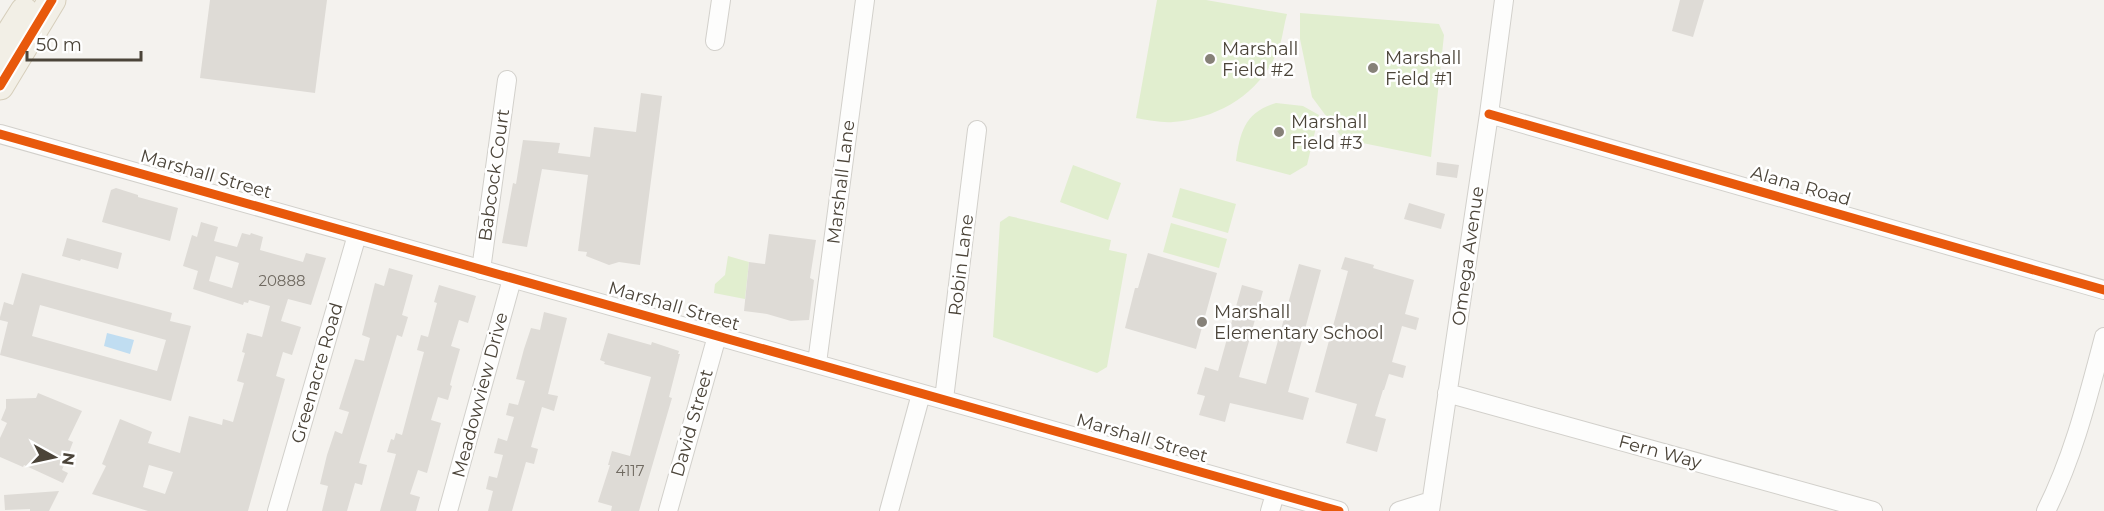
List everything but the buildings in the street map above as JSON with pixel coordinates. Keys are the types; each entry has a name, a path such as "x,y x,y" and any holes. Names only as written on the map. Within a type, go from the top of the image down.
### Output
{"main road":[{"path":"0,26 16,0"},
{"path":"0,49 31,0"},
{"path":"0,86 52,0"}],"street":[{"path":"715,40 721,0"},
{"name":"Marshall Lane","path":"817,363 865,0"},
{"name":"Omega Avenue","path":"1431,506 1504,0"},
{"name":"Babcock Court","path":"481,270 507,80"},
{"name":"Alana Road","path":"1489,114 2104,290"},
{"name":"Robin Lane","path":"944,399 977,130"},
{"name":"Marshall Street","path":"0,134 944,399 1273,502 1339,511"},
{"name":"Greenacre Road","path":"277,511 357,235"},
{"name":"Meadowview Drive","path":"448,511 512,279"},
{"name":"David Street","path":"668,511 717,336"},
{"path":"2046,511 2062,480 2075,444 2104,337"},
{"name":"Fern Way","path":"1447,393 1873,511"},
{"path":"890,511 921,394"},
{"path":"1399,511 1431,506"}],"green space":[{"name":"Marshall Field #2","path":"1157,0 1206,0 1287,14 1280,45 1263,76 1238,100 1223,108 1208,115 1173,122 1136,118"},
{"name":"Marshall Field #1","path":"1300,13 1439,24 1444,35 1431,157 1343,139 1312,97 1300,39"},
{"name":"Marshall Field #3","path":"1276,103 1303,106 1319,115 1307,165 1290,175 1236,161 1246,124 1257,112"},
{"path":"1073,165 1121,183 1108,220 1060,202"},
{"path":"1180,188 1236,204 1228,233 1172,217"},
{"path":"1009,216 1111,240 1109,250 1127,254 1107,367 1097,373 993,337 1000,222"},
{"path":"1171,223 1227,239 1219,268 1163,252"},
{"path":"728,256 749,262 745,299 714,293 715,284 725,275"}],"water":[{"path":"107,333 134,340 130,354 104,346"}],"cycle path":[{"path":"0,86 52,0"},
{"path":"1489,114 2104,290"},
{"path":"0,134 1339,511"}],"place":[{"name":"Marshall Field #2","path":"1210,59"},
{"name":"Marshall Field #1","path":"1373,68"},
{"name":"Marshall Field #3","path":"1279,132"},
{"name":"Marshall Elementary School","path":"1202,322"}]}
